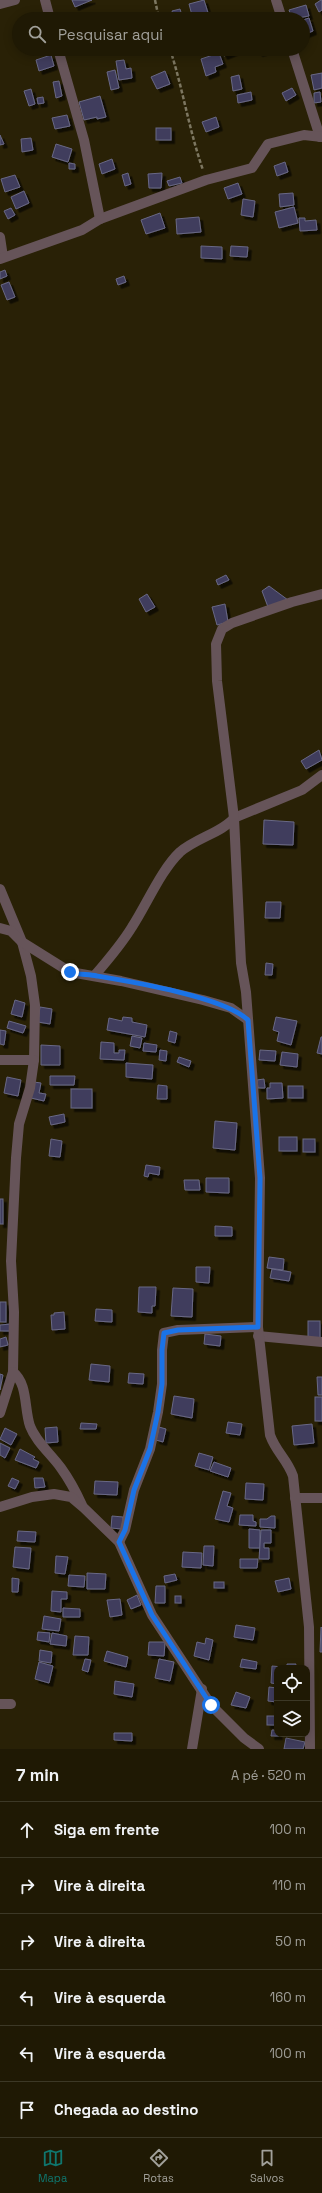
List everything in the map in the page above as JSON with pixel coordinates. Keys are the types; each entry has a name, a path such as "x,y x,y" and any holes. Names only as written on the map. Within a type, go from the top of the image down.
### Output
{"street":[{"path":"0,4 15,0"},
{"path":"45,0 48,12"},
{"path":"276,0 280,12"},
{"path":"60,56 84,140 100,219"},
{"path":"0,237 2,258 82,230 100,219 206,180 252,168 268,144 304,135 321,137 294,56"},
{"path":"310,1749 308,1627 293,1476 289,1464 274,1447 270,1435 258,1332 260,1178 248,1020 241,964 234,818 217,681 215,653 218,636 222,629 232,623 292,602 322,594"},
{"path":"95,976 118,948 170,865 180,852 207,834 230,823 234,818 302,790 322,775"},
{"path":"0,889 22,942 31,976 35,1005 34,1060 30,1088 18,1124 11,1261 14,1312 13,1372 0,1413"},
{"path":"0,928 11,931 22,942 70,972 95,976 203,1000 231,1008 248,1020"},
{"path":"0,1060 34,1060"},
{"path":"119,1542 125,1530 134,1490 150,1449 158,1412 162,1384 162,1350 164,1333 178,1330 258,1332 322,1342"},
{"path":"13,1372 21,1382 30,1426 35,1436 62,1469 84,1508"},
{"path":"0,1507 32,1497 54,1494 71,1497 84,1508 119,1542 152,1615 202,1689 211,1705 244,1738 259,1749"},
{"path":"295,1498 322,1498"},
{"path":"192,1749 202,1689"},
{"path":"0,1704 11,1704"}],"path":[{"path":"156,0 159,12"},
{"path":"172,56 178,73 194,145 206,180"}],"building":[{"path":"72,0 92,0 75,7"},
{"path":"204,0 208,12 191,12 189,4"},
{"path":"321,0 322,10 319,12 315,4"},
{"path":"306,5 308,12 290,12 289,10"},
{"path":"180,9 181,12 172,12"},
{"path":"310,21 313,31 310,32"},
{"path":"51,56 54,66 39,71 36,60"},
{"path":"210,56 220,56 223,64 215,67 216,72 206,76 201,59"},
{"path":"124,60 126,69 131,68 132,78 119,80 116,61"},
{"path":"115,70 119,88 111,90 107,72"},
{"path":"165,71 170,84 157,89 151,77"},
{"path":"322,73 322,88 314,90 311,75"},
{"path":"239,75 242,89 233,91 231,77"},
{"path":"59,81 62,96 56,98 53,82"},
{"path":"292,88 296,95 286,101 282,93"},
{"path":"31,89 35,104 29,106 24,91"},
{"path":"251,92 252,100 238,103 237,95"},
{"path":"320,92 321,102 314,103 314,93"},
{"path":"100,96 106,117 97,119 97,117 84,120 79,102"},
{"path":"43,97 44,103 38,104 37,98"},
{"path":"67,115 70,126 55,129 52,118"},
{"path":"216,117 219,127 206,132 202,122"},
{"path":"156,128 171,128 171,140 156,140"},
{"path":"0,135 4,144 0,145"},
{"path":"31,138 33,150 22,152 21,139"},
{"path":"56,144 72,149 68,162 52,157"},
{"path":"112,159 115,169 102,174 99,164"},
{"path":"285,162 288,172 277,176 274,166"},
{"path":"69,163 75,164 75,169 69,169"},
{"path":"128,173 131,184 125,186 122,175"},
{"path":"162,173 161,188 149,188 148,174"},
{"path":"15,175 20,187 5,192 1,179"},
{"path":"180,177 182,183 169,186 167,181"},
{"path":"238,183 242,194 228,199 224,188"},
{"path":"24,191 29,203 16,209 11,197"},
{"path":"293,193 294,205 280,207 279,194"},
{"path":"243,199 255,201 253,217 241,215"},
{"path":"294,207 298,223 279,228 275,212"},
{"path":"11,208 15,215 8,219 4,211"},
{"path":"160,213 165,228 146,234 141,220"},
{"path":"199,217 201,232 177,234 176,219"},
{"path":"299,218 305,218 305,221 316,220 317,230 300,231"},
{"path":"201,246 222,247 222,259 201,258"},
{"path":"231,246 248,247 247,257 230,256"},
{"path":"5,270 7,276 0,279 0,272"},
{"path":"124,276 126,282 118,285 116,279"},
{"path":"9,282 15,297 7,300 1,285"},
{"path":"226,575 229,580 218,585 216,580"},
{"path":"269,586 288,600 268,607 262,591"},
{"path":"147,594 155,607 146,612 139,599"},
{"path":"225,604 228,622 217,625 212,607"},
{"path":"319,750 322,760 306,769 301,761"},
{"path":"264,820 294,822 293,845 263,844"},
{"path":"266,902 281,902 280,918 265,918"},
{"path":"266,963 273,964 272,975 265,975"},
{"path":"15,1000 25,1003 22,1017 11,1014"},
{"path":"40,1007 52,1009 50,1024 38,1022"},
{"path":"123,1017 132,1018 132,1022 147,1025 145,1037 107,1030 109,1018 122,1021"},
{"path":"276,1017 297,1021 291,1045 277,1041 279,1032 273,1030"},
{"path":"9,1021 26,1026 23,1033 7,1028"},
{"path":"0,1030 6,1031 4,1045 0,1044"},
{"path":"170,1031 177,1033 175,1043 168,1041"},
{"path":"132,1036 142,1038 140,1048 130,1046"},
{"path":"322,1037 322,1054 317,1053"},
{"path":"101,1042 114,1043 114,1053 119,1053 119,1050 125,1050 124,1060 100,1059"},
{"path":"144,1043 157,1045 156,1052 143,1051"},
{"path":"41,1045 60,1046 60,1065 41,1065"},
{"path":"160,1050 167,1051 166,1061 159,1060"},
{"path":"260,1050 276,1051 275,1061 259,1060"},
{"path":"282,1052 298,1054 297,1067 280,1065"},
{"path":"179,1057 191,1061 189,1067 177,1062"},
{"path":"126,1063 153,1065 152,1079 126,1077"},
{"path":"50,1076 75,1076 74,1085 50,1085"},
{"path":"7,1077 21,1080 18,1096 4,1093"},
{"path":"264,1079 265,1088 258,1088 257,1080"},
{"path":"34,1082 41,1083 39,1093 46,1094 44,1101 31,1098"},
{"path":"270,1083 282,1083 283,1098 267,1099 267,1088 270,1088"},
{"path":"158,1085 167,1086 167,1099 157,1099"},
{"path":"288,1086 303,1086 303,1098 288,1098"},
{"path":"71,1089 92,1089 92,1108 71,1108"},
{"path":"64,1114 65,1122 51,1125 49,1117"},
{"path":"215,1121 237,1123 235,1150 213,1148"},
{"path":"279,1137 297,1137 297,1151 279,1151"},
{"path":"51,1139 62,1141 60,1157 49,1156"},
{"path":"303,1139 315,1139 315,1152 303,1152"},
{"path":"146,1165 160,1167 159,1175 149,1173 148,1177 144,1176"},
{"path":"206,1178 229,1178 229,1193 206,1192"},
{"path":"184,1180 199,1180 200,1190 185,1190"},
{"path":"0,1199 3,1199 3,1224 0,1224"},
{"path":"215,1226 232,1227 232,1236 215,1236"},
{"path":"269,1257 284,1259 283,1270 267,1268"},
{"path":"196,1267 210,1267 209,1283 196,1282"},
{"path":"272,1269 291,1272 289,1281 270,1278"},
{"path":"139,1287 156,1287 155,1306 152,1306 152,1313 138,1312"},
{"path":"173,1288 193,1289 192,1317 171,1316"},
{"path":"0,1302 6,1302 6,1322 0,1322"},
{"path":"96,1309 112,1310 112,1322 95,1321"},
{"path":"64,1312 65,1329 52,1330 51,1315 54,1315 54,1313"},
{"path":"308,1321 320,1321 320,1338 308,1338"},
{"path":"11,1324 11,1331 0,1331 0,1325"},
{"path":"205,1334 221,1336 220,1346 204,1344"},
{"path":"6,1337 8,1345 0,1347 0,1339"},
{"path":"91,1364 110,1366 109,1382 89,1380"},
{"path":"129,1373 144,1374 143,1384 128,1383"},
{"path":"0,1374 3,1375 0,1390"},
{"path":"317,1377 322,1377 322,1395 318,1395"},
{"path":"174,1396 194,1399 192,1418 171,1414"},
{"path":"315,1397 322,1397 322,1421 315,1421"},
{"path":"228,1422 242,1424 240,1435 226,1433"},
{"path":"81,1423 97,1424 96,1429 80,1429"},
{"path":"312,1424 314,1443 294,1445 292,1426"},
{"path":"57,1427 58,1442 46,1443 45,1428"},
{"path":"159,1427 166,1429 163,1442 156,1440"},
{"path":"5,1428 17,1434 11,1445 0,1439"},
{"path":"0,1443 10,1448 5,1458 0,1455"},
{"path":"20,1449 35,1457 33,1459 39,1462 36,1468 15,1460"},
{"path":"199,1453 213,1457 209,1470 195,1466"},
{"path":"214,1462 231,1468 228,1477 210,1471"},
{"path":"12,1478 19,1481 15,1489 8,1486"},
{"path":"34,1478 43,1478 45,1487 35,1488"},
{"path":"95,1481 118,1482 117,1495 94,1494"},
{"path":"246,1483 264,1484 263,1500 245,1499"},
{"path":"223,1491 231,1493 227,1506 233,1508 229,1522 215,1519"},
{"path":"240,1515 253,1515 253,1521 256,1522 256,1526 239,1525"},
{"path":"112,1516 123,1517 122,1529 111,1528"},
{"path":"271,1516 275,1516 275,1528 260,1527 260,1519 267,1519"},
{"path":"249,1529 260,1530 260,1548 249,1548"},
{"path":"261,1530 271,1530 271,1543 264,1543 264,1548 269,1548 269,1559 259,1559"},
{"path":"18,1531 36,1532 35,1542 17,1541"},
{"path":"204,1546 214,1546 213,1566 203,1565"},
{"path":"15,1547 31,1548 29,1569 13,1567"},
{"path":"183,1552 202,1553 201,1568 182,1567"},
{"path":"56,1556 68,1557 65,1574 55,1573"},
{"path":"240,1559 258,1559 257,1568 240,1568"},
{"path":"87,1573 106,1574 105,1589 87,1589"},
{"path":"175,1574 177,1580 165,1583 164,1576"},
{"path":"69,1575 85,1576 84,1587 68,1586"},
{"path":"12,1578 19,1579 18,1592 12,1592"},
{"path":"289,1578 291,1589 278,1592 275,1581"},
{"path":"214,1582 224,1582 224,1588 214,1588"},
{"path":"156,1586 165,1586 165,1603 155,1603"},
{"path":"52,1591 67,1592 67,1599 61,1599 61,1612 51,1611"},
{"path":"137,1595 141,1605 131,1609 127,1600"},
{"path":"175,1596 181,1596 181,1603 175,1603"},
{"path":"120,1599 122,1615 110,1617 107,1600"},
{"path":"63,1608 80,1609 80,1617 63,1617"},
{"path":"44,1616 61,1619 59,1631 42,1629"},
{"path":"236,1625 255,1628 253,1640 234,1637"},
{"path":"321,1627 322,1652 320,1652"},
{"path":"38,1632 50,1633 49,1642 37,1640"},
{"path":"52,1633 67,1636 66,1646 50,1644"},
{"path":"75,1636 89,1637 88,1655 73,1655"},
{"path":"206,1638 213,1640 209,1660 194,1656 197,1642 205,1644"},
{"path":"149,1642 165,1642 164,1656 148,1655"},
{"path":"40,1650 52,1652 51,1663 39,1661"},
{"path":"107,1651 128,1657 126,1667 104,1661"},
{"path":"85,1659 91,1660 88,1672 82,1670"},
{"path":"159,1659 174,1662 170,1681 155,1678"},
{"path":"242,1659 257,1662 256,1669 240,1667"},
{"path":"39,1662 53,1666 49,1683 35,1679"},
{"path":"272,1666 274,1666 274,1684 271,1683"},
{"path":"115,1681 134,1684 132,1697 114,1694"},
{"path":"269,1687 274,1688 274,1702 268,1701"},
{"path":"236,1692 250,1697 246,1708 231,1705"},
{"path":"267,1716 274,1716 274,1725 267,1725"},
{"path":"272,1730 274,1730 274,1736 271,1736"},
{"path":"114,1733 132,1733 132,1741 114,1740"},
{"path":"286,1738 305,1742 303,1749 284,1749"}],"route":[{"path":"70,972 83,976 95,976 159,989 203,1000 231,1008 248,1020 260,1178 258,1327 178,1330 164,1333 162,1338 162,1384 158,1412 150,1449 134,1490 128,1510 125,1530 119,1542 152,1615 202,1689 211,1705"}]}
